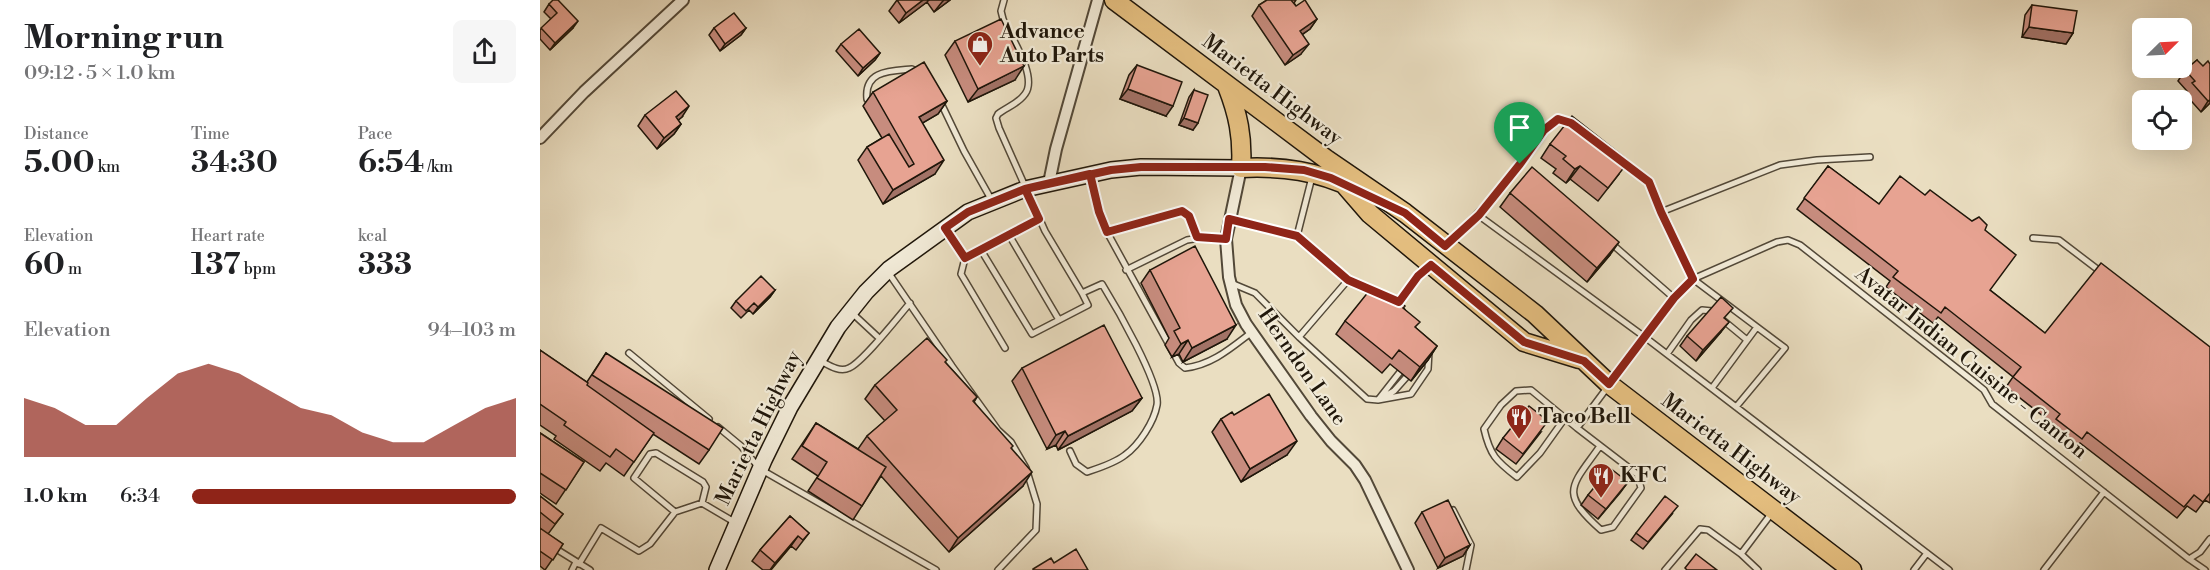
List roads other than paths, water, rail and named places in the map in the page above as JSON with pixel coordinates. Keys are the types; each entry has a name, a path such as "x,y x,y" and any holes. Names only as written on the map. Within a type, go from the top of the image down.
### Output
{"main road":[{"name":"Marietta Highway","path":"1114,0 1326,159 1405,213 1535,315 1609,384 1852,570"},
{"path":"1227,86 1238,112 1241,168"},
{"name":"Marietta Highway","path":"717,570 760,469 790,407 817,359 850,311 887,270 968,212 1025,189 1090,174 1141,167 1265,167 1312,173 1331,178 1405,213"},
{"name":"Marietta Highway","path":"1344,184 1370,214 1524,342 1584,361"}],"street":[{"path":"540,138 584,92 684,0"},
{"path":"1049,183 1098,0"},
{"name":"Herndon Lane","path":"1241,168 1226,239 1229,277 1236,305 1252,332 1311,416 1360,473 1408,570"}],"lane":[{"path":"981,250 1032,334 1088,305 1039,219 996,118 1002,111 1020,100 1027,92 1029,83 1026,66 1003,19 1001,11 1004,0"},
{"path":"867,99 870,82 881,72 912,69 923,74"},
{"path":"938,98 992,201"},
{"path":"1445,246 1479,215 1544,130 1558,119 1571,123 1580,130"},
{"path":"1614,156 1649,182 1693,279 1785,348 1736,407"},
{"path":"1661,212 1780,165 1870,157"},
{"path":"1520,164 1528,172"},
{"path":"1297,236 1312,173"},
{"path":"1090,174 1099,212 1107,232 1179,363 1185,368 1193,367 1220,357 1252,332"},
{"path":"1107,232 1182,211 1189,216 1197,237"},
{"path":"1479,215 1646,338 1949,570"},
{"path":"965,258 1039,219"},
{"path":"1229,219 1297,236 1348,280 1399,302 1405,311"},
{"path":"945,228 965,258 961,274 1005,348"},
{"path":"1009,235 1059,320"},
{"path":"1126,270 1186,240 1197,237 1226,239"},
{"path":"1606,238 1674,298"},
{"path":"2034,238 2059,240 2106,276"},
{"name":"Avatar Indian Cuisine - Canton","path":"1693,279 1777,242 1788,240 1800,245 1984,390 1992,404 2205,570"},
{"path":"1399,302 1418,276 1431,265"},
{"path":"887,270 992,420 1011,442 1026,468 1037,504 1036,530 998,570"},
{"path":"1577,428 1674,298 1693,279"},
{"path":"1299,337 1348,280"},
{"path":"1070,451 1076,464 1087,472 1125,455 1145,433 1158,404 1155,389 1124,319 1102,284 1082,293"},
{"path":"1231,284 1255,293 1366,399 1378,400 1411,394 1428,369 1429,349 1425,345 1422,355"},
{"path":"817,359 838,369 849,368 910,303"},
{"path":"1667,354 1691,320 1702,310 1712,310"},
{"path":"850,311 879,338"},
{"path":"1724,321 1747,340"},
{"path":"1712,388 1757,327"},
{"path":"629,353 741,446 760,469 936,570"},
{"path":"1378,400 1394,391 1412,370"},
{"path":"1378,400 1400,372"},
{"path":"1565,418 1540,453 1517,477 1500,464 1488,448 1484,429 1501,405 1516,391 1531,390 1637,474 1641,488 1613,527 1601,530 1583,515 1574,499 1573,485 1600,446"},
{"path":"675,512 634,478 650,454 656,453 703,482 706,487 702,503"},
{"path":"2044,570 2104,492"},
{"path":"572,570 601,528 639,551 650,544 675,512 702,503 737,524"},
{"path":"1453,510 1471,545 1466,570"},
{"path":"1741,554 1774,510"},
{"path":"1665,570 1700,529 1708,530 1741,554 1758,570"},
{"path":"2189,559 2200,552 2210,539"},
{"path":"546,542 590,570"},
{"path":"1914,570 1927,553"}],"place":[{"name":"Advance Auto Parts","path":"980,67"},
{"name":"Taco Bell","path":"1519,440"},
{"name":"KFC","path":"1601,499"}]}
